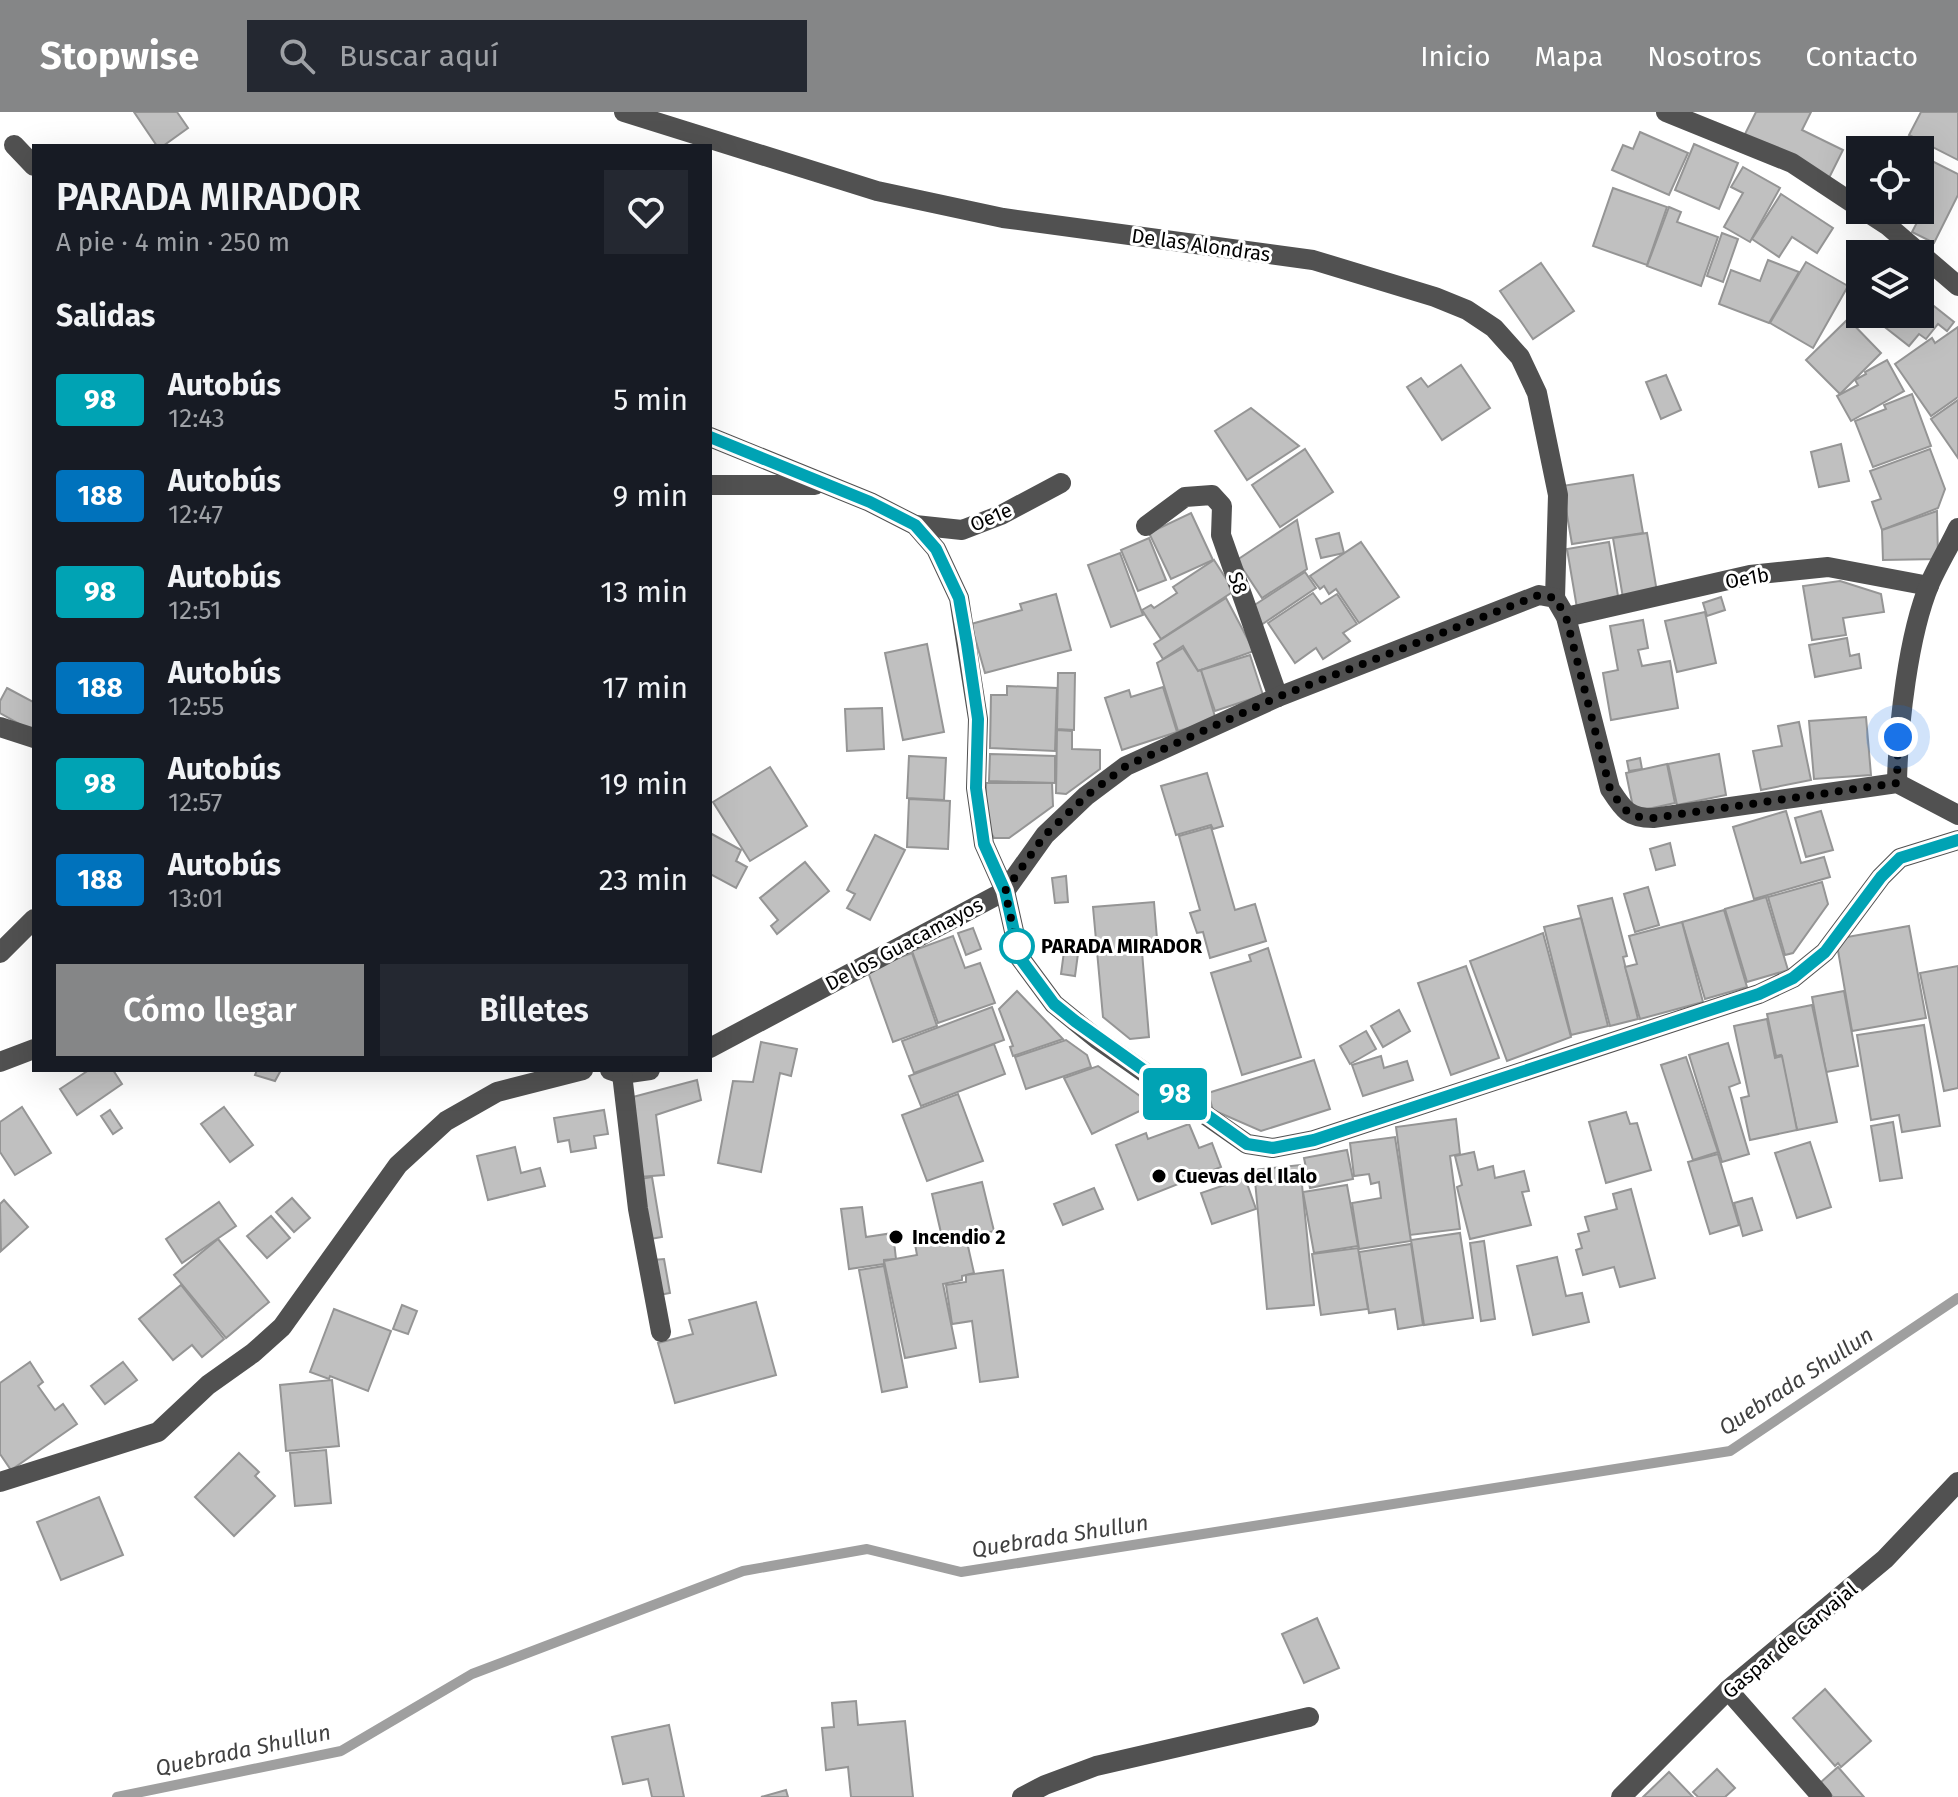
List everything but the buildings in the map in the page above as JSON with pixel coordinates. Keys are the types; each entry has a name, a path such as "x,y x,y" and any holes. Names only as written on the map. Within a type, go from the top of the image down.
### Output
{"street":[{"name":"De las Alondras","path":"624,112 877,191 1003,218 1313,260 1435,297 1467,310 1494,328 1520,357 1537,393 1558,495 1555,598"},
{"path":"1666,112 1792,163 1846,198"},
{"path":"14,145 32,164"},
{"path":"1885,224 1958,286"},
{"path":"712,438 870,502 915,525 936,549 959,598 978,719 976,788 984,844 1005,891 1020,958 1054,1004 1097,1039 1247,1144 1273,1148 1314,1140 1759,994 1793,978 1825,952 1881,877 1900,858 1958,840"},
{"name":"Oe1e","path":"915,525 962,530 1001,515 1061,483"},
{"path":"712,485 827,485"},
{"name":"S8","path":"1146,526 1185,497 1212,495 1222,506 1221,535 1278,697"},
{"path":"1897,783 1898,737 1914,641 1929,586 1958,528"},
{"name":"Oe1b","path":"1566,617 1750,575 1828,567 1929,586"},
{"name":"De los Guacamayos","path":"712,1047 1005,891 1045,835 1086,796 1126,766 1278,697 1539,595 1555,598"},
{"path":"1555,598 1566,617 1610,789 1623,809 1638,818 1897,783 1958,815"},
{"path":"0,727 32,737"},
{"path":"0,953 32,921"},
{"path":"0,1062 32,1050"},
{"path":"0,1482 158,1432 208,1385 253,1353 282,1327 398,1165 446,1121 497,1092 575,1072"},
{"path":"616,1072 661,1332"},
{"name":"Gaspar de Carvajal","path":"1621,1797 1728,1690 1885,1559 1958,1482"},
{"path":"1728,1690 1822,1797"},
{"path":"1022,1797 1096,1766 1309,1717"}],"waterway":[{"name":"Quebrada Shullun","path":"117,1797 341,1751 472,1674 743,1571 867,1549 961,1572 1730,1451 1958,1298"}],"bus line":[{"name":"98","path":"712,438 870,502 915,525 936,549 959,598 978,719 976,788 984,844 1005,891 1020,958 1054,1004 1097,1039 1247,1144 1273,1148 1314,1140 1759,994 1793,978 1825,952 1881,877 1900,858 1958,840"}],"place":[{"name":"PARADA MIRADOR","path":"1017,946"},
{"name":"Cuevas del Ilalo","path":"1159,1176"},
{"name":"Incendio 2","path":"896,1237"}],"route":[{"path":"1017,946 1005,891 1045,835 1086,796 1126,766 1278,697 1539,595 1555,598 1566,617 1610,789 1623,809 1638,818 1897,783 1898,737"}]}
